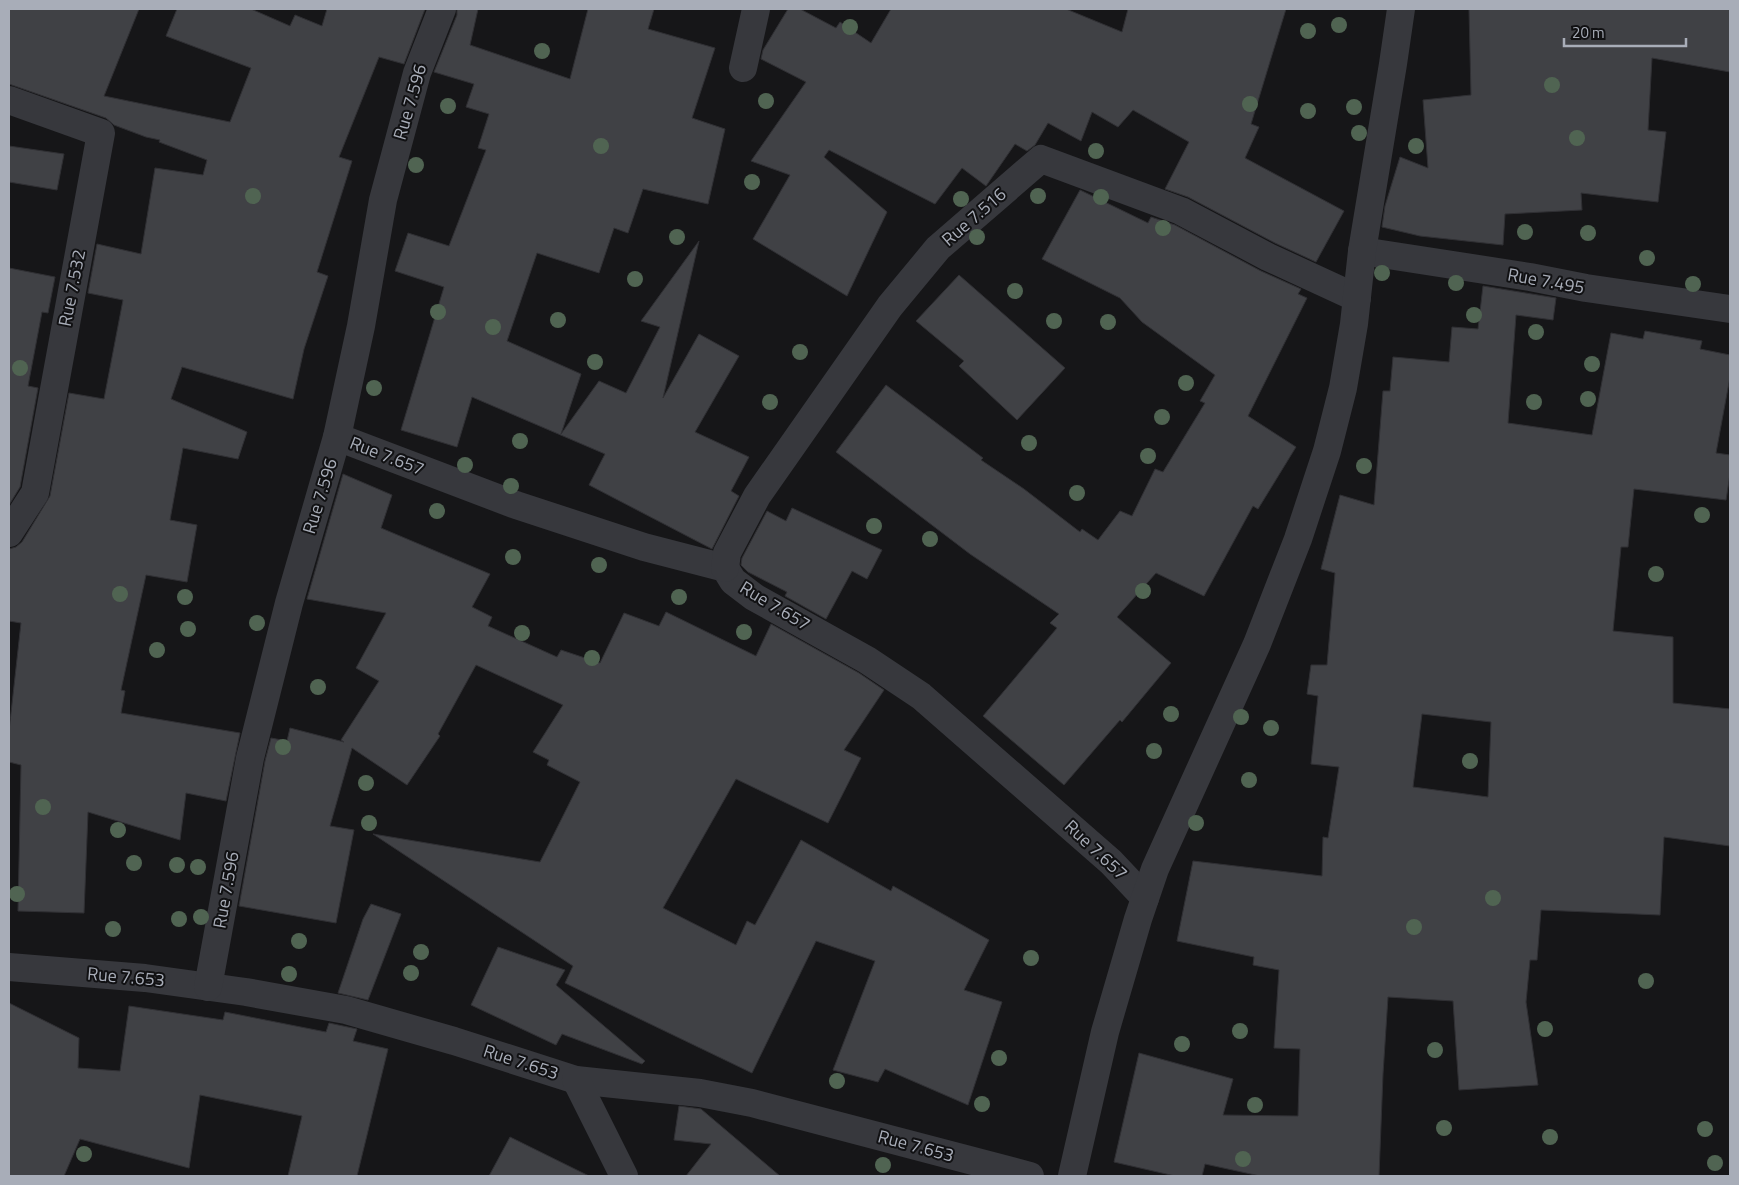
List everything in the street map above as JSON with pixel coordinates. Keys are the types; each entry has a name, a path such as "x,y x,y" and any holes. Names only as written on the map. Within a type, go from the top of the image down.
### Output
{"street":[{"name":"Rue 7.596","path":"208,987 250,758 289,603 337,437 361,326 383,200 417,73 442,9"},
{"path":"743,68 756,9"},
{"path":"1072,1176 1105,1032 1155,869 1257,644 1298,539 1327,451 1343,388 1357,298 1362,251 1394,64 1401,9"},
{"name":"Rue 7.532","path":"9,100 101,133 34,493 9,533"},
{"name":"Rue 7.516","path":"725,568 726,553 757,496 890,306 938,248 1041,159 1181,211 1268,257 1357,298"},
{"name":"Rue 7.495","path":"1362,251 1530,277 1586,288 1730,309"},
{"name":"Rue 7.657","path":"337,437 516,505 644,546 725,568 732,581 754,597 867,660 921,696 1111,862 1145,898"},
{"name":"Rue 7.653","path":"9,967 145,978 246,992 346,1010 576,1080 700,1093 752,1103 1030,1176"},
{"path":"576,1080 624,1176"}],"building":[{"path":"9,9 139,9 104,96 230,122 251,68 166,36 177,9 251,9 290,26 295,15 322,26 327,9 425,9 404,64 379,57 339,157 352,161 317,272 328,276 304,349 293,399 182,367 171,399 247,432 238,459 183,448 170,520 197,525 187,582 146,575 121,690 125,691 121,713 240,733 226,801 186,793 180,840 88,812 84,913 18,911 21,765 9,762 9,731 21,623 9,621 9,549 16,547 22,542 50,496 69,393 104,399 123,300 88,293 97,244 141,254 155,168 203,175 207,160 159,142 160,140 114,125 106,118 9,84"},
{"path":"457,9 478,9 470,45 570,79 588,9 654,9 648,29 715,48 692,118 725,129 708,204 643,189 628,233 614,228 599,273 537,253 507,341 581,374 561,434 599,381 626,393 660,327 641,321 699,241 663,398 699,334 739,356 695,432 749,457 731,491 739,496 712,549 589,485 605,454 472,397 457,447 401,430 444,287 395,271 408,233 449,246 486,150 478,148 489,114 466,107 474,84 434,72 457,15"},
{"path":"788,9 800,9 836,28 840,22 871,43 891,9 1066,9 1122,32 1128,9 1286,9 1251,124 1259,127 1245,158 1344,211 1316,262 1275,243 1188,197 1165,189 1189,142 1133,110 1118,127 1092,112 1081,141 1048,123 1035,145 1027,151 1015,144 986,186 962,168 935,204 829,150 824,157 887,212 847,296 753,239 790,175 751,161 806,82 761,59 763,50"},
{"path":"1469,9 1730,9 1730,72 1652,58 1648,130 1666,132 1658,202 1581,193 1582,210 1505,214 1503,245 1420,236 1382,227 1385,206 1400,157 1428,168 1423,100 1471,95"},
{"path":"9,146 64,154 57,190 9,182"},
{"path":"1080,190 1148,223 1151,217 1175,225 1261,271 1301,289 1298,294 1307,298 1248,416 1296,447 1258,509 1253,506 1204,596 1156,573 1117,617 1171,663 1122,722 1120,720 1064,785 983,716 1057,628 1050,623 1059,614 970,554 836,452 886,385 983,458 981,460 1024,489 1080,532 1082,529 1098,540 1120,511 1132,516 1155,469 1163,472 1205,403 1200,401 1215,375 1142,322 1120,298 1042,259"},
{"path":"9,268 55,277 48,313 42,312 28,386 38,388 20,487 9,505"},
{"path":"959,275 1065,368 1017,420 959,366 964,361 916,321"},
{"path":"1483,286 1556,298 1553,320 1516,315 1508,423 1592,435 1611,333 1643,339 1645,331 1702,341 1700,349 1730,355 1730,377 1716,453 1730,455 1730,474 1726,500 1634,489 1628,547 1621,547 1613,631 1673,637 1673,703 1730,709 1730,846 1664,837 1660,915 1541,910 1537,960 1530,960 1526,1002 1538,1085 1459,1090 1453,1001 1388,997 1379,1176 1260,1176 1205,1164 1202,1176 1175,1176 1114,1162 1139,1053 1233,1079 1223,1115 1298,1116 1300,1049 1274,1048 1279,970 1253,965 1254,957 1177,941 1193,861 1322,876 1323,837 1328,838 1339,767 1311,764 1318,696 1307,694 1311,665 1327,665 1335,573 1321,569 1340,495 1374,505 1383,391 1390,391 1393,357 1449,362 1452,327 1478,329","holes":["1422,714 1491,722 1488,797 1413,787"]},
{"path":"343,474 392,495 381,528 490,574 472,607 492,617 488,626 557,657 561,650 600,663 624,613 659,626 666,612 756,656 771,624 859,673 884,690 844,750 861,758 828,823 736,779 663,908 736,945 747,921 755,925 801,840 891,891 893,886 989,940 964,990 1002,1002 968,1105 885,1069 878,1082 833,1070 875,961 816,941 752,1073 565,983 573,966 373,834 540,862 580,782 547,765 549,760 533,752 563,705 476,665 438,734 440,736 407,785 352,748 330,826 354,830 336,923 239,906 265,761 271,738 287,741 290,728 344,742 341,740 379,681 356,668 386,613 307,599"},
{"path":"792,508 882,550 867,579 852,571 826,619 785,596 787,592 748,572 741,565 742,558 767,511 786,521"},
{"path":"371,904 401,914 368,1000 338,993 363,919"},
{"path":"498,947 565,970 556,985 645,1061 642,1064 562,1034 556,1045 471,1005"},
{"path":"9,1003 79,1038 78,1068 120,1071 129,1006 223,1020 225,1012 326,1032 329,1023 357,1029 353,1041 388,1049 357,1176 288,1176 302,1116 200,1095 189,1168 80,1139 64,1176 9,1176"},
{"path":"679,1106 701,1109 780,1176 686,1176 711,1144 674,1140"},
{"path":"510,1137 589,1176 489,1176"}]}
